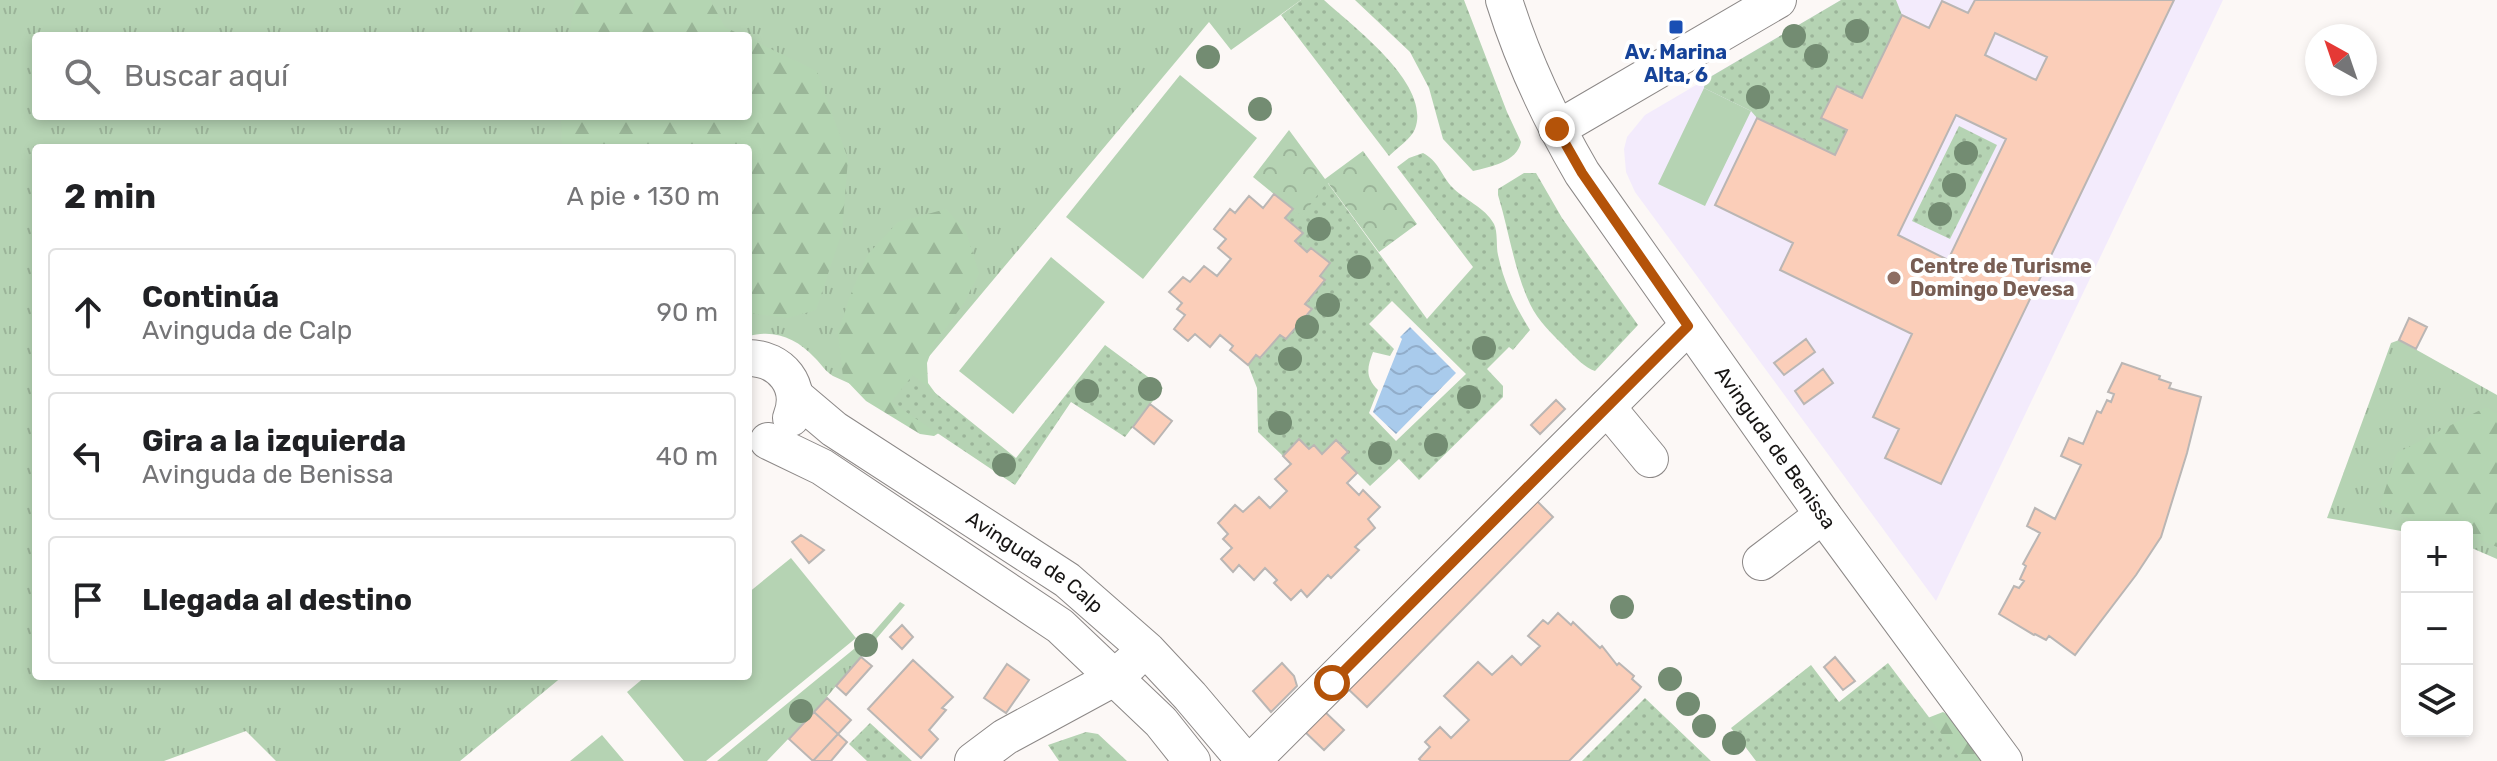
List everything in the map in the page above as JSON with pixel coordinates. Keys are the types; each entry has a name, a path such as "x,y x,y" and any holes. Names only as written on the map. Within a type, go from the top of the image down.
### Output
{"street":[{"name":"Avinguda de Benissa","path":"1504,0 1518,46 1557,129 1582,173 1823,515 2004,761"},
{"path":"1557,129 1778,0"},
{"path":"1252,761 1688,326"},
{"name":"Avinguda de Calp","path":"752,358 773,363 784,371 792,383 795,396 834,429 1067,580 1147,650 1245,761"},
{"path":"758,442 780,434 789,423 795,396"},
{"path":"1607,407 1650,459"},
{"name":"Avinguda de Calp","path":"758,442 822,467 1060,626 1161,722 1192,761"},
{"path":"1761,562 1823,515"},
{"path":"973,761 1005,737 1114,678 1147,650"}],"shaded area":[{"name":"Centre de Turisme Domingo Devesa","path":"1841,0 2223,0 1936,601 1635,192 1626,172 1624,149 1627,137 1645,115"}],"green space":[{"path":"0,0 1301,0 1231,50 1209,22 891,402 833,376 793,340 768,334 752,335 752,144 32,144 32,680 558,680 460,761 276,761 246,731 164,761 0,761"},
{"path":"575,0 710,0 725,27 735,32 570,32"},
{"path":"1301,0 1324,0 1386,57 1412,94 1417,112 1415,129 1389,156 1281,15"},
{"path":"1355,0 1464,0 1521,142 1509,159 1473,171 1443,139 1429,88 1410,52"},
{"path":"1841,0 1896,0 1902,15 1862,98 1822,118 1847,130 1835,155 1757,118 1751,111 1704,88 1705,80"},
{"path":"752,40 817,71 848,159 842,232 816,310 788,318 752,314 752,144 562,144 561,120 752,120"},
{"path":"1180,75 1257,138 1143,279 1066,217"},
{"path":"1704,88 1751,111 1705,206 1658,184"},
{"path":"1959,126 1997,145 1950,239 1912,221"},
{"path":"1289,130 1325,179 1363,151 1417,224 1379,252 1328,183 1302,217 1253,177"},
{"path":"1423,153 1428,156 1451,186 1490,218 1495,227 1498,255 1507,285 1530,330 1513,350 1509,347 1487,369 1503,386 1503,397 1419,480 1399,459 1370,486 1342,458 1348,452 1336,440 1322,454 1314,445 1309,449 1299,439 1283,456 1258,432 1257,388 1248,365 1256,355 1261,358 1280,335 1286,339 1311,310 1305,304 1325,281 1320,276 1330,263 1312,248 1307,252 1295,241 1302,233 1285,218 1293,209 1302,216 1327,182 1427,319 1473,267 1397,167","holes":["1392,301 1466,374 1396,441 1369,413 1378,390 1368,372 1373,352 1390,356 1394,349 1369,324"]},
{"path":"1524,173 1536,173 1562,218 1638,325 1595,371 1546,328 1524,291 1498,189"},
{"path":"946,209 966,231 979,273 964,303 933,346 927,363 928,383 944,405 942,431 934,436 920,434 866,401 843,377 838,333 868,254 898,222"},
{"path":"1051,257 1105,302 1013,414 959,371"},
{"path":"2399,340 2497,395 2497,559 2473,549 2473,521 2401,521 2401,531 2327,518 2391,343"},
{"path":"1105,345 1163,388 1125,437 1071,402 1015,485 891,402 913,375 1016,458"},
{"path":"2486,407 2497,414 2497,547 2473,537 2473,521 2415,521 2380,505 2397,453"},
{"path":"791,558 856,638 706,761 684,761 627,692 641,680 752,680 752,590"},
{"path":"900,602 905,605 814,712 767,761 717,761 871,635"},
{"path":"1888,663 1962,761 1756,761 1731,728 1811,665 1839,702"},
{"path":"1645,698 1711,761 1582,761"},
{"path":"1943,712 1965,725 1991,761 1925,761 1920,721"},
{"path":"870,723 912,761 867,761 849,744"},
{"path":"1086,732 1098,734 1127,761 1059,761 1048,745"},
{"path":"602,735 624,761 570,761"}],"water":[{"path":"1410,327 1456,373 1396,434 1373,412 1402,339 1400,337"}],"building":[{"path":"1975,0 2174,0 1941,484 1885,458 1899,429 1873,417 1912,334 1780,270 1793,243 1715,205 1757,118 1835,155 1847,130 1821,118 1837,86 1862,98 1902,15 1929,28 1942,1 1968,13","holes":["1995,33 2047,57 2036,80 1985,55","1956,115 2006,139 1948,260 1898,235"]},
{"path":"1274,194 1293,209 1285,218 1303,233 1295,241 1307,252 1311,248 1330,263 1320,276 1325,280 1305,304 1312,309 1286,339 1280,335 1260,358 1256,355 1248,365 1230,350 1233,346 1220,335 1210,347 1195,334 1188,341 1174,329 1185,315 1177,309 1182,303 1169,292 1183,277 1190,282 1204,266 1217,276 1231,259 1218,248 1226,239 1214,229 1230,209 1235,213 1249,196 1263,208"},
{"path":"2409,318 2427,327 2416,349 2399,340"},
{"path":"1806,339 1815,352 1784,375 1774,363"},
{"path":"2122,363 2160,376 2159,379 2171,383 2169,388 2201,397 2161,537 2075,655 2049,636 2046,640 2034,635 1999,614 2014,586 2019,588 2024,581 2020,579 2026,566 2023,564 2040,533 2027,526 2035,508 2055,519 2081,465 2061,456 2069,438 2083,444 2097,411 2101,413 2107,400 2111,402 2114,394 2108,392"},
{"path":"1823,369 1833,383 1804,404 1795,391"},
{"path":"1556,400 1565,409 1540,434 1531,425"},
{"path":"1150,404 1172,421 1154,444 1133,427"},
{"path":"1299,439 1309,449 1314,445 1322,454 1336,440 1348,452 1342,458 1357,473 1347,483 1359,495 1363,490 1380,507 1368,519 1375,528 1355,547 1359,550 1307,597 1301,590 1291,600 1274,583 1277,580 1265,568 1254,580 1239,565 1233,572 1221,559 1232,548 1223,539 1228,534 1218,523 1235,505 1243,512 1259,497 1270,508 1287,491 1275,479 1291,464 1283,456"},
{"path":"1532,496 1553,517 1367,707 1345,686"},
{"path":"801,535 824,550 809,563 792,542"},
{"path":"1558,613 1571,625 1573,622 1600,648 1602,646 1617,665 1619,663 1634,676 1632,679 1641,687 1638,691 1569,761 1421,761 1419,759 1430,747 1425,742 1440,727 1451,738 1469,720 1444,696 1478,662 1492,675 1512,656 1521,665 1540,646 1528,636 1543,620 1548,624"},
{"path":"902,625 913,637 902,649 890,637"},
{"path":"861,657 872,666 846,695 836,686"},
{"path":"1835,657 1855,681 1843,690 1824,667"},
{"path":"913,660 953,697 942,708 946,710 929,730 938,739 921,758 868,709"},
{"path":"1282,663 1294,676 1297,686 1271,712 1253,691"},
{"path":"1007,664 1029,680 1006,713 984,698"},
{"path":"827,698 851,720 838,734 814,712"},
{"path":"1322,709 1344,730 1324,750 1303,730"},
{"path":"814,712 838,734 813,761 789,739"},
{"path":"838,734 847,742 831,761 813,761"}],"place":[{"name":"Av. Marina Alta, 6","path":"1676,27"},
{"name":"Centre de Turisme Domingo Devesa","path":"1894,278"}],"route":[{"path":"1332,683 1688,326 1582,173 1557,129"}]}
